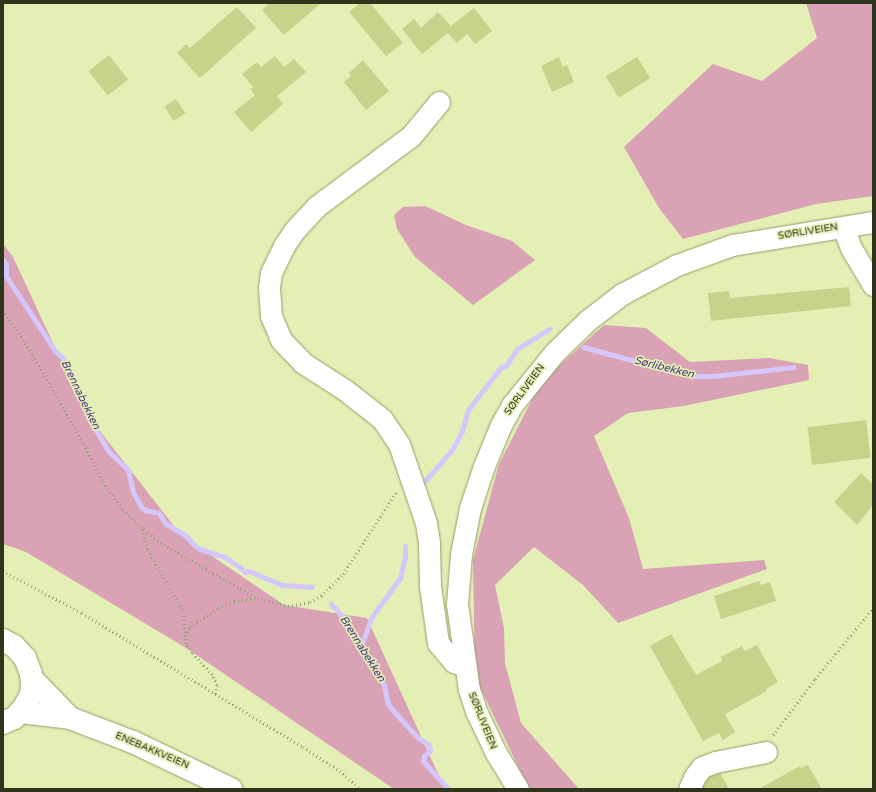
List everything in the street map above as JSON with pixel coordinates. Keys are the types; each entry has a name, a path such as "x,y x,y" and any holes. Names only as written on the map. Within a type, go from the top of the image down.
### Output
{"main road":[{"path":"3,640 14,646 22,654 28,663 32,679 30,695 12,718"},
{"name":"ENEBAKKVEIEN","path":"32,679 70,718"},
{"name":"ENEBAKKVEIEN","path":"12,718 70,718 133,742 231,789"}],"street":[{"path":"439,102 411,136 317,206 294,231 284,246 271,273 269,287 271,316 281,340 303,362 345,390 382,419 399,444 426,523 430,586 438,643 454,662 465,666"},
{"name":"SØRLIVEIEN","path":"518,789 496,753 476,711 469,690 457,604 461,554 470,508 484,466 501,425 512,405 540,369 588,320 622,294 677,265 732,245 873,222"},
{"path":"843,227 851,248 873,285"},
{"path":"689,789 695,776 702,767 715,762 763,753"}],"path":[{"path":"3,310 23,338 36,360 84,444 102,482 123,510 142,528 172,549 257,598 288,606 304,604 321,596 342,574 398,487 411,476"},
{"path":"142,528 148,550 184,612 186,644 212,676 217,685 215,694"},
{"path":"3,571 82,613 314,754 362,789"},
{"path":"185,636 190,627 218,608 234,601 257,598"},
{"path":"763,753 815,678 873,608"}],"shaded area":[{"path":"806,3 873,3 873,196 816,204 683,239 659,208 624,147 713,64 762,81 817,38"},
{"path":"425,206 466,225 512,241 535,260 473,305 415,257 397,229 394,215 403,207"},
{"path":"3,244 13,257 85,412 181,535 284,605 367,618 445,789 394,789 186,648 26,552 3,544"},
{"path":"604,325 646,328 690,362 769,358 808,365 809,380 684,406 628,413 594,436 629,518 643,569 764,560 767,569 618,623 583,585 534,547 495,585 504,628 505,663 521,723 579,789 529,789 475,677 473,560 499,464 541,382"}],"building":[{"path":"270,3 321,3 284,35 262,10"},
{"path":"360,3 370,3 403,43 386,56 349,12"},
{"path":"237,7 256,28 200,78 177,53 186,44 190,48"},
{"path":"474,8 492,31 475,44 467,34 457,43 448,33 422,54 402,29 414,19 421,28 438,12 451,26"},
{"path":"109,55 128,79 108,95 89,71"},
{"path":"275,56 284,67 294,59 306,72 277,96 283,104 251,132 234,112 255,95 250,89 253,87 242,74 257,62 261,67"},
{"path":"559,57 563,67 567,65 574,82 552,92 541,66"},
{"path":"637,57 650,78 619,98 606,77"},
{"path":"363,60 389,91 366,110 344,82 351,76 349,73"},
{"path":"176,99 185,113 174,121 164,107"},
{"path":"849,287 851,306 711,321 708,293 729,291 730,298"},
{"path":"866,420 871,458 812,465 807,427"},
{"path":"861,473 873,484 873,505 857,525 834,502"},
{"path":"759,581 761,585 770,582 776,601 721,619 714,596"},
{"path":"671,634 696,675 722,661 721,657 742,646 745,651 757,645 778,682 766,689 767,691 725,714 735,732 723,740 719,733 703,741 650,646"},
{"path":"808,765 822,789 759,789 800,766 801,768"},
{"path":"720,773 729,789 702,789 709,777"}],"waterway":[{"name":"Brennabekken","path":"3,260 6,264 6,276 56,352 63,358 70,379 82,398 88,417 109,452 128,470 133,492 142,508 159,513 166,524 185,535 200,549 225,557 245,572 249,571 282,585 312,587"},
{"name":"Sørlibekken","path":"423,483 452,450 462,431 468,410 501,367 506,366 517,349 549,329"},
{"name":"Sørlibekken","path":"583,347 692,376 713,376 794,367"},
{"name":"Sørlibekken","path":"360,649 371,618 400,578 405,557 405,546"},
{"name":"Brennabekken","path":"331,604 342,616 348,629 384,685 387,701 390,707 416,736 429,745 430,751 424,756 423,761 448,789"}]}
